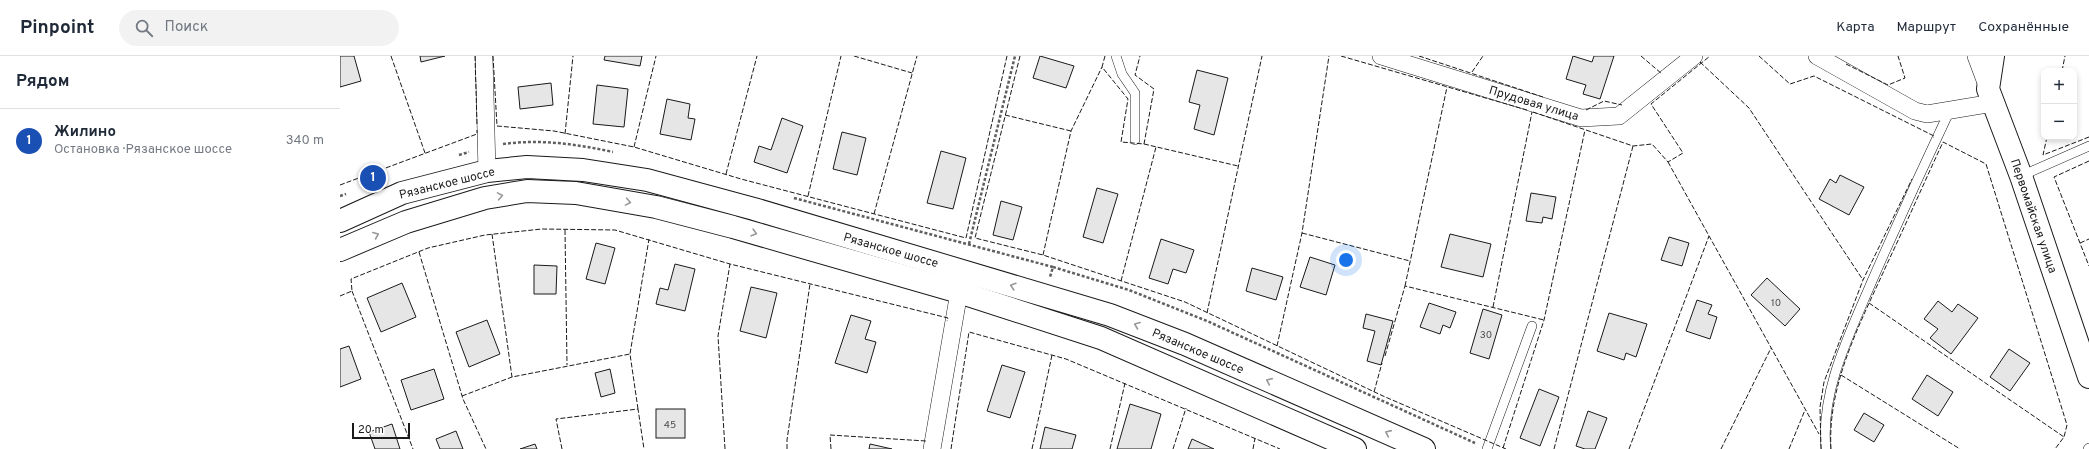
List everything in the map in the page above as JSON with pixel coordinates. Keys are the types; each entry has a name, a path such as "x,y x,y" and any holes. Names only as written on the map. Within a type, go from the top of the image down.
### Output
{"main road":[{"path":"1991,96 1993,56"},
{"name":"Первомайская улица","path":"1991,96 2021,176 2089,377"},
{"name":"Рязанское шоссе","path":"340,220 402,194 487,171 527,167 583,170 647,180 964,271 1110,315 1185,344 1424,449"},
{"name":"Рязанское шоссе","path":"340,250 406,222 485,198 527,191 576,193 656,207 733,227 959,292 1101,338 1355,449"}],"street":[{"path":"484,56 487,171"},
{"name":"Прудовая улица","path":"1381,56 1581,118 1618,116 1694,56"},
{"path":"1817,56 1915,112 1926,114 1950,110 1991,96"},
{"name":"Первомайская улица","path":"1976,56 1991,96"},
{"path":"932,449 959,292"}],"lane":[{"path":"1116,56 1122,74 1135,93 1134,140"},
{"path":"1826,449 1828,400 1847,340 1897,222 1950,110"},
{"path":"2021,176 2089,146"},
{"path":"1487,449 1532,326"}],"path":[{"path":"969,244 1015,56"},
{"path":"1054,267 1129,290 1207,321 1487,449"}],"building":[{"path":"340,56 354,56 361,81 340,87"},
{"path":"420,56 445,56 421,62"},
{"path":"605,56 642,56 640,66 604,60"},
{"path":"1040,56 1074,66 1066,88 1033,78"},
{"path":"1573,56 1592,62 1594,56 1614,56 1600,99 1583,94 1586,85 1566,79"},
{"path":"1197,70 1228,78 1214,135 1194,129 1200,105 1189,102"},
{"path":"551,83 553,105 520,109 518,87"},
{"path":"597,85 628,89 624,127 593,124"},
{"path":"667,99 690,104 688,118 695,119 691,140 660,134"},
{"path":"782,118 803,126 787,173 754,162 759,146 771,150"},
{"path":"842,132 866,138 857,175 833,169"},
{"path":"941,151 966,158 953,209 927,203"},
{"path":"1840,175 1864,187 1849,215 1819,199 1830,179 1836,183"},
{"path":"1097,188 1118,194 1103,243 1083,237"},
{"path":"1531,193 1556,197 1552,219 1543,217 1542,223 1526,221"},
{"path":"1001,201 1022,207 1013,240 993,235"},
{"path":"1450,234 1491,244 1483,277 1441,267"},
{"path":"1669,237 1689,243 1682,266 1661,260"},
{"path":"1161,239 1194,250 1186,273 1173,269 1168,284 1149,278"},
{"path":"596,243 615,248 605,284 586,279"},
{"path":"1310,257 1335,265 1326,295 1300,287"},
{"path":"675,264 695,269 685,311 656,304 660,288 668,290"},
{"path":"534,265 557,266 556,294 534,294"},
{"path":"1252,268 1283,277 1276,300 1246,291"},
{"path":"1767,278 1800,309 1785,326 1751,295"},
{"path":"402,283 416,317 381,332 367,298"},
{"path":"751,287 777,293 766,338 740,331"},
{"path":"1697,300 1712,305 1708,314 1717,317 1710,339 1686,331"},
{"path":"1938,301 1952,312 1958,304 1978,318 1951,354 1930,338 1938,329 1924,319"},
{"path":"1429,303 1456,312 1450,328 1443,325 1440,334 1420,327"},
{"path":"1483,309 1502,315 1489,359 1470,353"},
{"path":"1609,313 1647,324 1636,357 1626,353 1624,360 1597,351"},
{"path":"1366,314 1393,321 1381,365 1367,361 1375,331 1363,328"},
{"path":"851,315 871,321 865,339 876,342 867,373 835,363"},
{"path":"487,320 500,354 469,367 456,332"},
{"path":"349,346 361,379 340,387 340,349"},
{"path":"2009,349 2030,363 2010,391 1990,377"},
{"path":"1002,365 1025,372 1010,418 987,411"},
{"path":"434,369 444,399 411,410 401,380"},
{"path":"610,369 615,393 601,397 595,373"},
{"path":"1927,375 1953,392 1938,416 1912,399"},
{"path":"1539,389 1559,397 1540,446 1520,438"},
{"path":"1130,404 1161,414 1151,449 1117,449"},
{"path":"656,409 685,409 685,438 656,438"},
{"path":"1588,411 1607,418 1595,449 1585,449 1576,446"},
{"path":"1864,413 1884,425 1874,442 1854,430"},
{"path":"392,424 400,449 375,449 369,432"},
{"path":"1045,427 1076,435 1072,449 1040,449"},
{"path":"456,431 463,449 440,449 436,439"},
{"path":"1192,439 1214,449 1188,449"},
{"path":"535,444 537,449 520,449"},
{"path":"870,444 892,449 869,449"}],"fence":[{"path":"391,56 425,153"},
{"path":"475,56 477,124"},
{"path":"493,56 497,126 554,131 634,147 741,179 966,238 1007,56"},
{"path":"565,134 573,56"},
{"path":"634,147 656,56"},
{"path":"726,174 757,56"},
{"path":"808,196 841,56"},
{"path":"854,56 912,73"},
{"path":"874,214 917,56"},
{"path":"1020,56 975,238 1043,255 1185,302 1383,396 1506,449"},
{"path":"1105,56 1102,67 1128,99 1121,142 1144,144 1154,89 1135,75 1140,56"},
{"path":"1207,313 1262,56"},
{"path":"1277,346 1302,233 1329,56"},
{"path":"1341,56 1527,110"},
{"path":"1419,56 1543,97"},
{"path":"1472,72 1483,56"},
{"path":"1641,56 1662,74"},
{"path":"1533,112 1633,146 1652,144 1668,162 1683,153 1651,104 1710,56"},
{"path":"1759,56 1790,84 1814,76 1934,136 1933,138"},
{"path":"1846,64 1888,85 1905,78 1898,56"},
{"path":"2063,68 2065,56"},
{"path":"1700,62 1749,108 1863,280"},
{"path":"1043,255 1071,131 1102,67"},
{"path":"1405,286 1447,87"},
{"path":"1586,110 1604,101 1622,105"},
{"path":"1493,307 1532,112"},
{"path":"1005,115 1071,131"},
{"path":"340,185 477,134 477,130"},
{"path":"1503,448 1544,320 1585,130"},
{"path":"2046,140 2043,155 2089,137"},
{"path":"1831,449 1831,425 1834,401 1848,354 1867,308 1943,142 1986,164 2067,425 2064,437 2055,449"},
{"path":"1144,144 1238,166"},
{"path":"1554,449 1633,146"},
{"path":"1121,281 1156,147"},
{"path":"2089,161 2054,177 2089,266"},
{"path":"1668,162 1819,434"},
{"path":"1821,449 1820,407 1824,382 1863,280 1912,179"},
{"path":"340,296 352,291 351,279 428,248 485,235 542,229 615,230 730,264 948,318 947,321"},
{"path":"565,230 567,365"},
{"path":"1302,233 1410,261"},
{"path":"492,234 512,377"},
{"path":"1629,449 1709,236"},
{"path":"638,409 630,354 649,239"},
{"path":"2080,243 2089,239"},
{"path":"419,252 463,399 486,449"},
{"path":"725,449 718,336 730,264"},
{"path":"787,449 787,440 810,284"},
{"path":"1385,356 1405,286 1544,320"},
{"path":"352,291 413,449"},
{"path":"1869,303 2064,437"},
{"path":"951,449 969,332 1066,359 1280,449"},
{"path":"1721,449 1771,348"},
{"path":"462,396 512,377 630,354"},
{"path":"1032,449 1052,355"},
{"path":"1374,392 1382,363"},
{"path":"1841,375 1960,449"},
{"path":"1110,449 1125,383"},
{"path":"1173,449 1186,408"},
{"path":"562,449 556,419 638,409 644,449"},
{"path":"1789,449 1805,410"},
{"path":"831,449 830,435 926,441"},
{"path":"1253,449 1255,438"}],"place":[{"name":"Жилино","path":"373,178"}]}
